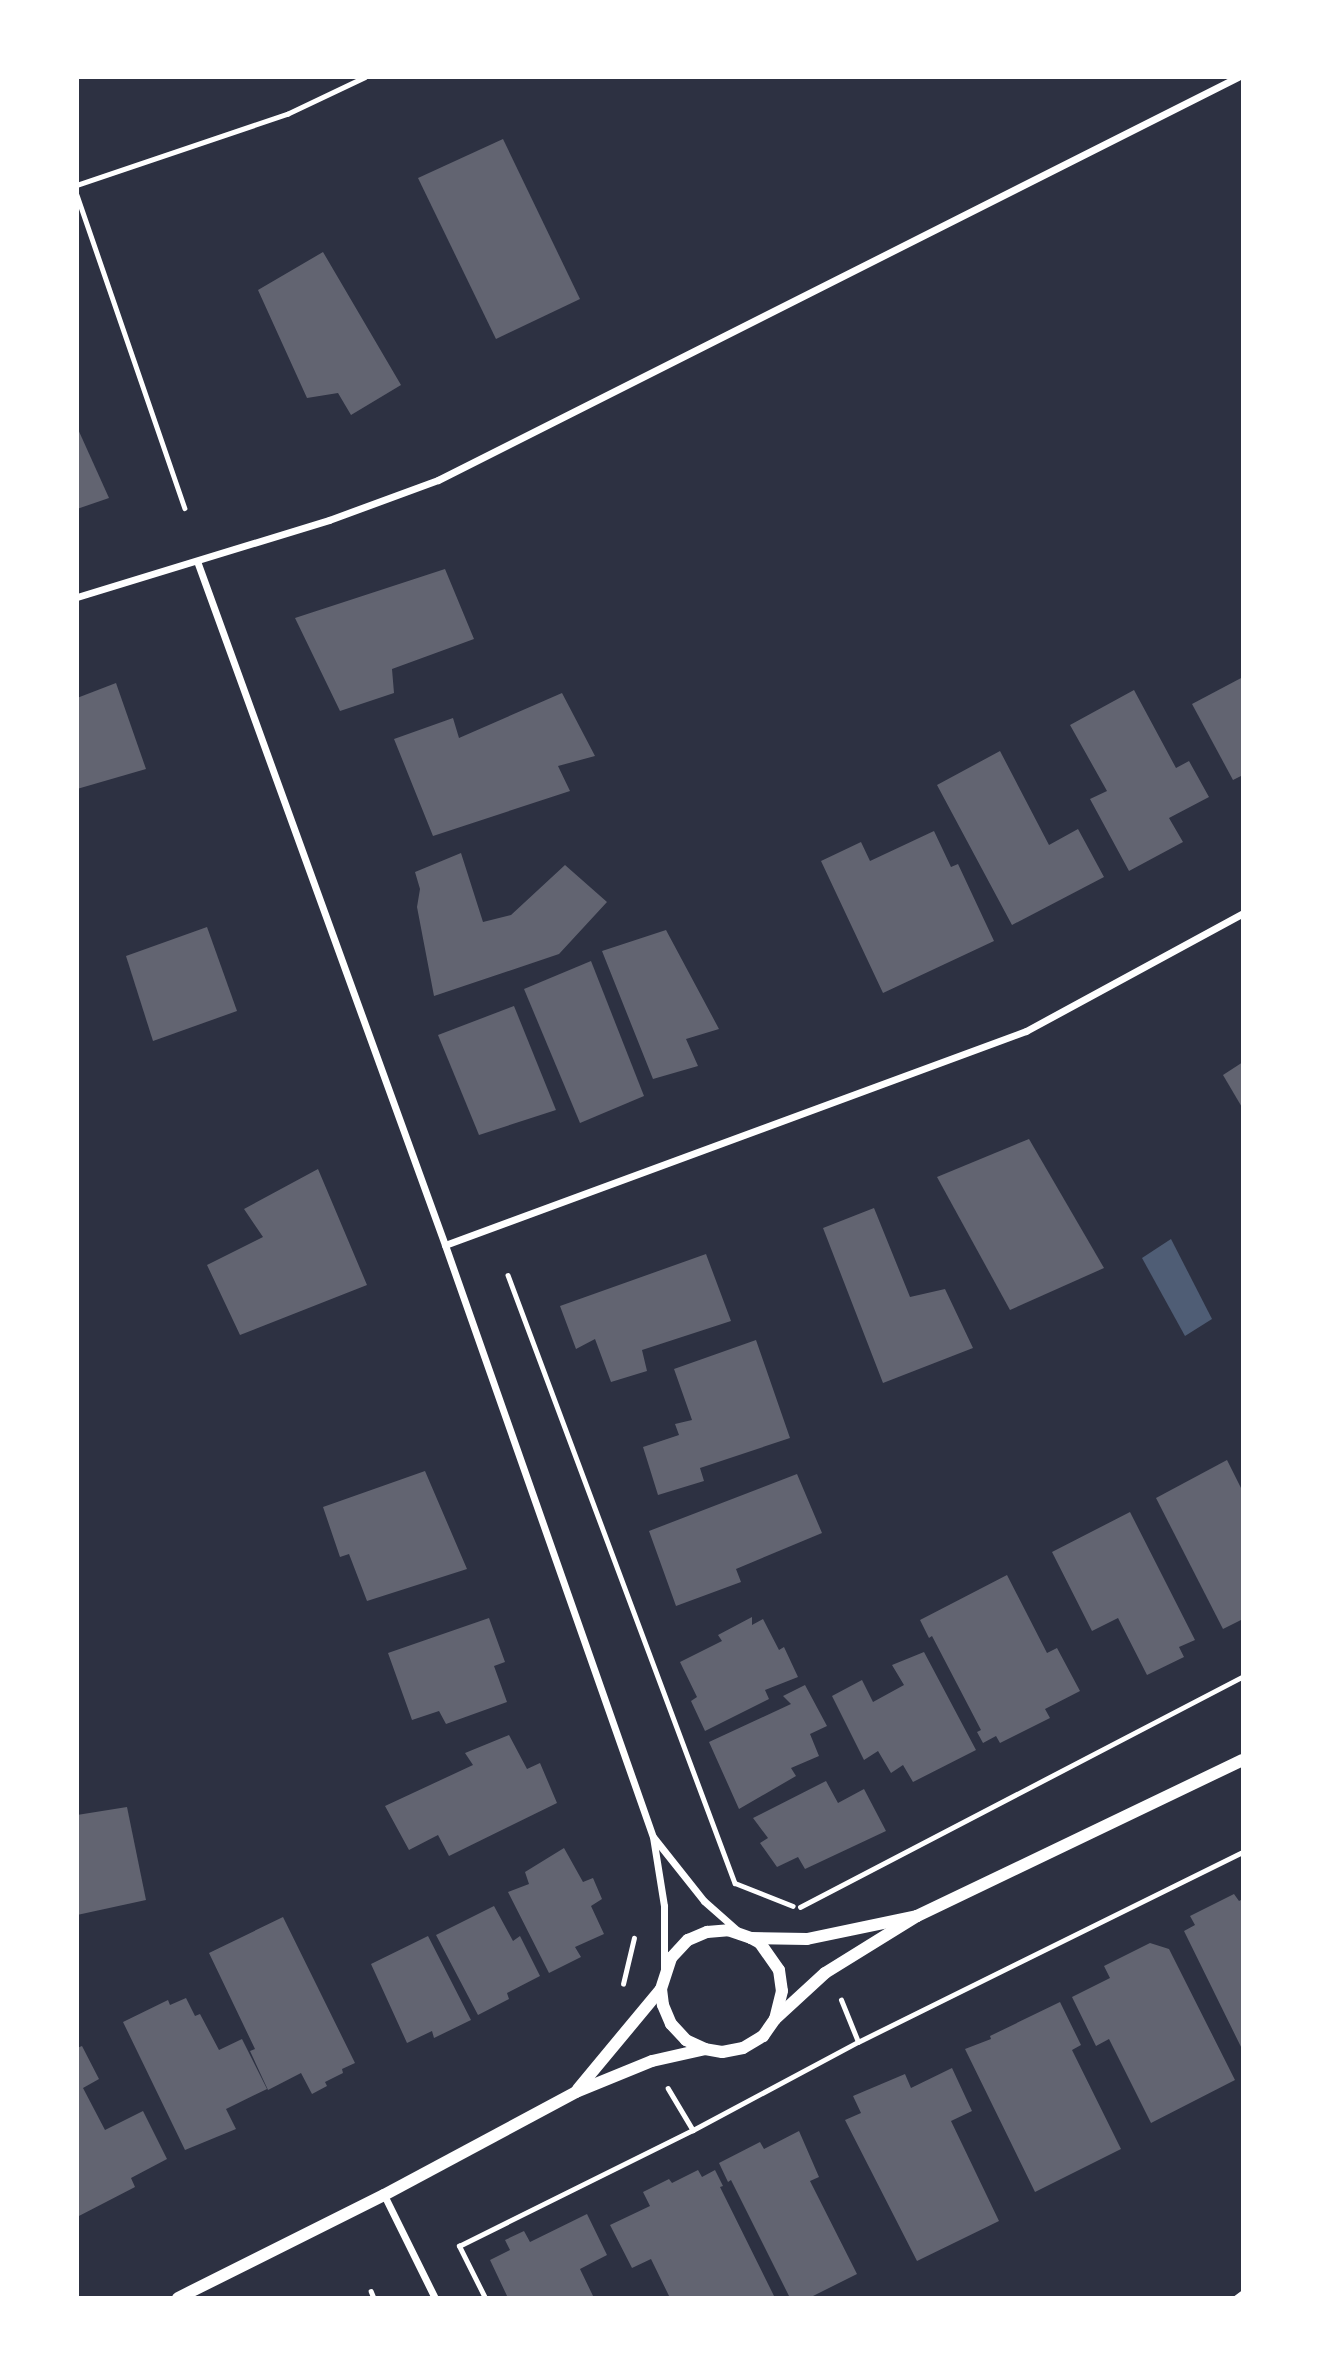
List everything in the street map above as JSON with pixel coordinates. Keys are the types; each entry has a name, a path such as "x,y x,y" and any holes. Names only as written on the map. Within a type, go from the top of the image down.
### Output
{"street":[{"path":"77,597 329,520 438,480 1238,77"},
{"path":"197,561 445,1245 653,1837 664,1912 664,1972 661,1989 663,2005 671,2024 686,2040 705,2049 722,2052 743,2048 762,2036 775,2019 830,1970 917,1916 1243,1760"},
{"path":"445,1245 1026,1031 1243,913"},
{"path":"653,1837 701,1898 767,1951 779,1970 782,1991 775,2019"},
{"path":"664,1972 671,1958 688,1941 707,1931 815,1937 917,1916"},
{"path":"576,2092 661,1989"},
{"path":"178,2298 384,2195 576,2092 652,2061 705,2049"},
{"path":"384,2195 435,2298"}],"path":[{"path":"77,185 287,114 365,77"},
{"path":"77,195 185,508"},
{"path":"508,1275 735,1883"},
{"path":"798,1908 1243,1676"},
{"path":"485,2298 459,2246 693,2130 858,2042 1243,1852"},
{"path":"701,1898 735,1883 798,1908 815,1937"},
{"path":"623,1988 638,1919 664,1912"},
{"path":"830,1970 858,2042"},
{"path":"652,2061 693,2130"},
{"path":"371,2291 374,2298"},
{"path":"1235,2298 1243,2292"}],"water":[{"path":"1171,1239 1212,1319 1185,1336 1142,1258"}],"building":[{"path":"503,139 580,299 496,339 418,178"},
{"path":"323,252 401,385 351,415 338,393 307,398 258,290"},
{"path":"77,427 109,498 77,509"},
{"path":"445,569 474,639 392,669 394,693 340,711 295,618"},
{"path":"1243,677 1243,775 1233,780 1192,704"},
{"path":"116,683 146,769 77,789 77,698"},
{"path":"1134,690 1176,768 1189,761 1209,797 1169,818 1183,842 1129,871 1090,799 1107,791 1070,725"},
{"path":"562,693 595,756 558,766 570,791 433,836 394,739 453,718 459,738"},
{"path":"1000,751 1049,845 1078,829 1104,877 1012,925 937,785"},
{"path":"934,831 951,867 958,864 994,941 883,993 821,861 861,842 870,861"},
{"path":"461,853 483,922 511,915 565,865 607,902 559,954 434,996 417,907 420,889 415,872"},
{"path":"207,927 237,1011 153,1041 126,956"},
{"path":"666,930 719,1029 686,1039 698,1066 653,1079 602,951"},
{"path":"591,961 644,1096 580,1123 524,989"},
{"path":"514,1006 556,1110 479,1135 438,1035"},
{"path":"1243,1062 1243,1109 1223,1075"},
{"path":"1029,1139 1104,1268 1010,1310 937,1177"},
{"path":"318,1169 367,1285 240,1335 207,1265 263,1237 244,1209"},
{"path":"874,1208 910,1297 945,1289 973,1348 883,1383 823,1228"},
{"path":"706,1254 731,1321 642,1350 647,1371 611,1382 595,1339 576,1349 560,1306"},
{"path":"756,1340 790,1438 700,1468 704,1481 658,1495 643,1447 679,1435 675,1424 692,1420 674,1369"},
{"path":"1227,1460 1243,1492 1243,1619 1223,1629 1156,1498"},
{"path":"425,1471 467,1569 367,1601 349,1554 340,1557 323,1507"},
{"path":"797,1474 822,1533 736,1569 741,1582 676,1606 649,1531"},
{"path":"1130,1512 1195,1640 1179,1647 1184,1657 1147,1675 1118,1618 1092,1631 1052,1552"},
{"path":"1007,1575 1047,1653 1057,1648 1080,1691 1045,1709 1050,1718 1000,1743 996,1736 983,1743 977,1732 981,1730 932,1636 929,1638 920,1620"},
{"path":"752,1617 752,1625 763,1619 779,1650 784,1647 798,1677 765,1690 769,1699 705,1731 691,1701 697,1697 680,1662 722,1641 718,1635"},
{"path":"489,1618 505,1662 494,1666 507,1702 446,1724 439,1711 412,1720 388,1653"},
{"path":"924,1652 976,1750 913,1782 903,1765 891,1773 878,1751 864,1760 832,1696 862,1680 873,1702 904,1685 892,1665"},
{"path":"805,1685 827,1726 810,1734 819,1756 791,1768 796,1776 739,1809 709,1742 791,1704 783,1696"},
{"path":"509,1735 527,1769 540,1763 557,1803 449,1856 438,1835 409,1850 385,1806 473,1765 465,1753"},
{"path":"826,1781 838,1803 864,1789 886,1831 805,1869 798,1857 777,1867 760,1843 768,1838 753,1818"},
{"path":"127,1807 146,1900 77,1915 77,1815"},
{"path":"564,1848 583,1882 593,1878 602,1899 591,1906 604,1934 575,1947 581,1957 549,1973 508,1892 529,1884 525,1872"},
{"path":"1234,1894 1239,1901 1243,1899 1243,2051 1184,1931 1195,1925 1190,1916"},
{"path":"494,1906 513,1941 520,1936 540,1976 507,1993 509,1999 478,2015 436,1935"},
{"path":"283,1917 355,2063 342,2069 343,2073 325,2082 327,2086 312,2094 301,2073 268,2090 250,2051 255,2049 209,1953"},
{"path":"428,1936 471,2020 434,2038 432,2031 407,2043 371,1964"},
{"path":"1150,1943 1169,1949 1235,2080 1151,2123 1109,2039 1096,2046 1072,1997 1110,1978 1104,1966"},
{"path":"186,1998 195,2016 200,2014 219,2050 242,2039 267,2089 226,2109 236,2129 185,2150 123,2022 168,2000 170,2005"},
{"path":"1060,2002 1081,2045 1072,2050 1121,2149 1035,2192 965,2049 991,2039 990,2036"},
{"path":"82,2046 99,2079 83,2088 105,2130 143,2111 167,2159 131,2178 135,2187 77,2217 77,2048"},
{"path":"952,2068 972,2111 951,2121 999,2221 917,2261 845,2120 861,2113 853,2096 905,2074 911,2088"},
{"path":"799,2131 819,2177 810,2181 857,2274 809,2298 790,2298 731,2180 728,2182 719,2163 760,2142 764,2149"},
{"path":"698,2170 702,2177 715,2170 723,2186 720,2187 775,2298 670,2298 651,2259 632,2268 610,2225 650,2206 643,2192 669,2179 672,2183"},
{"path":"587,2214 607,2255 580,2269 594,2298 508,2298 490,2260 510,2250 505,2240 524,2231 530,2242"}]}
